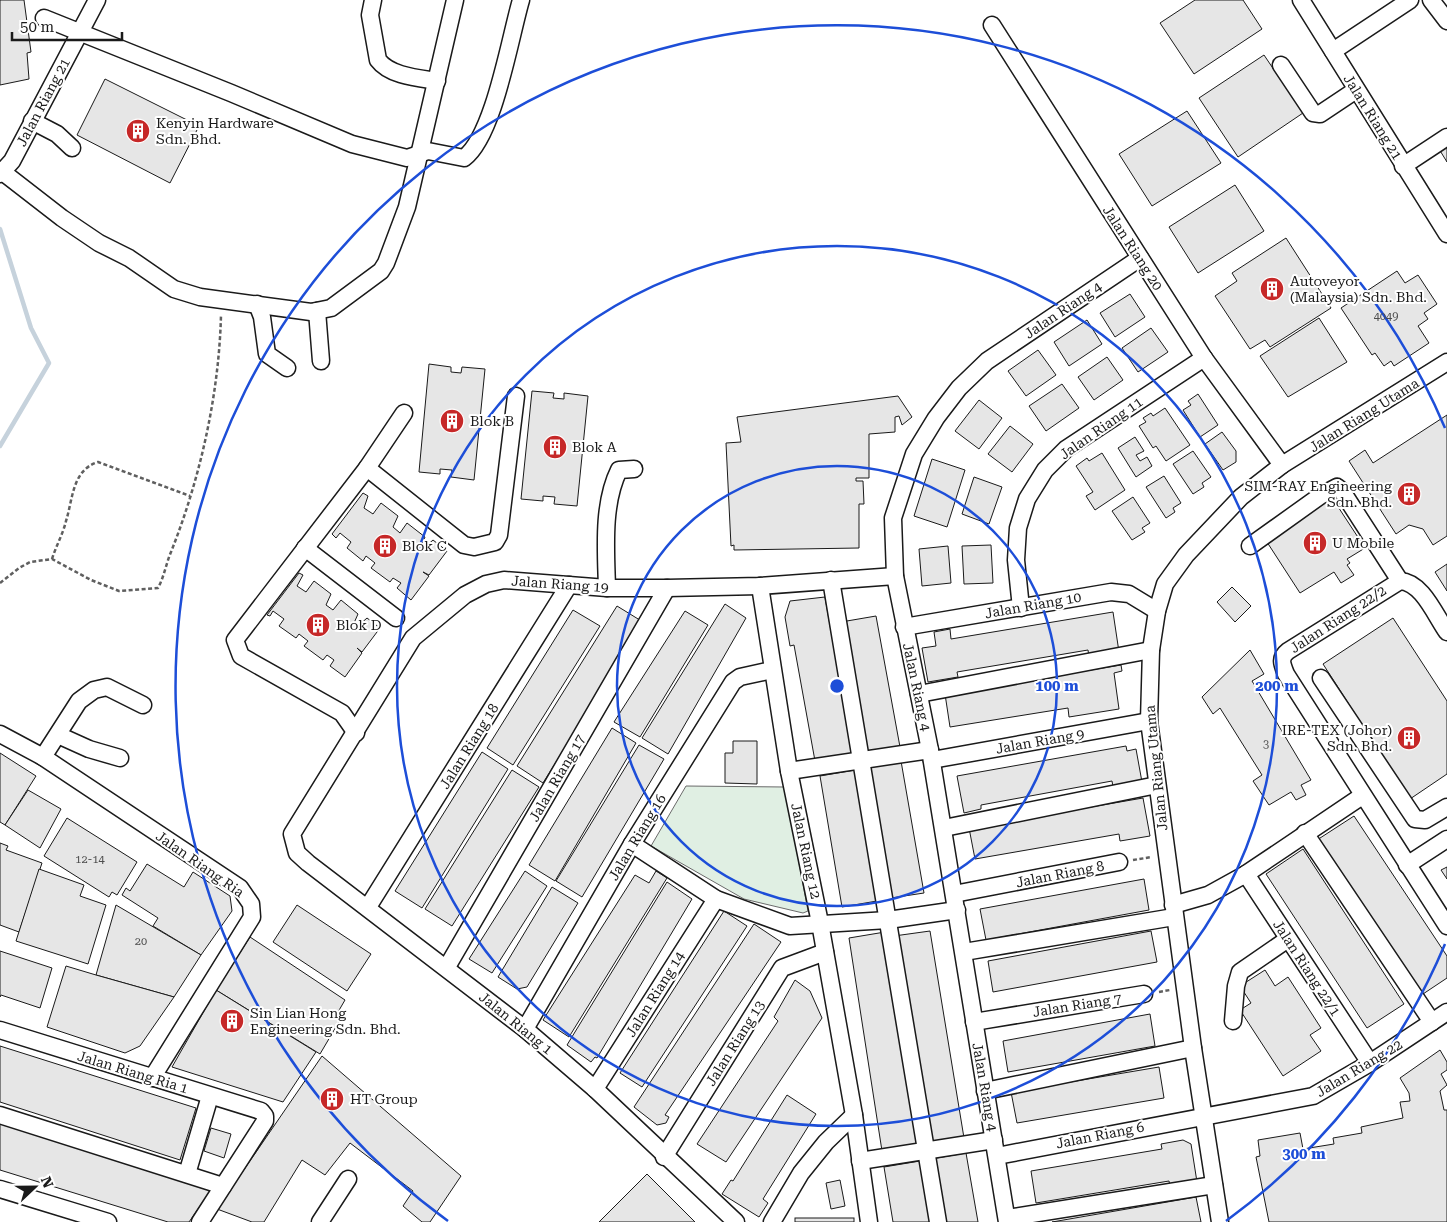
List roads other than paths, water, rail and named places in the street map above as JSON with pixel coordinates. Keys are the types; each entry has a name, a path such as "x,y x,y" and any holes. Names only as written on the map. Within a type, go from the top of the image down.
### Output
{"street":[{"name":"Jalan Riang 21","path":"2,173 97,0"},
{"path":"373,0 370,15 378,60 382,65 404,75 437,81"},
{"path":"2,173 99,243 130,258 174,289 222,301 311,312 331,308 381,271 407,207 455,0"},
{"path":"44,18 352,144 406,158 428,151 464,158 479,140 496,97 521,0"},
{"name":"Jalan Riang 21","path":"1301,0 1447,234"},
{"path":"1333,51 1410,0"},
{"path":"1431,0 1447,21"},
{"name":"Jalan Riang 20","path":"992,25 1204,358 1282,465"},
{"path":"1281,65 1313,113 1320,114 1356,90"},
{"path":"32,121 57,134 72,148"},
{"path":"1403,166 1447,138"},
{"name":"Jalan Riang 4","path":"1007,1220 944,828 895,576 893,518 914,454 936,418 959,388 987,361 1140,258"},
{"path":"257,304 262,317 267,354 287,368"},
{"path":"317,310 321,360"},
{"name":"Jalan Riang 11","path":"1021,608 1016,560 1018,528 1027,499 1045,470 1066,449 1204,358"},
{"name":"Jalan Riang Utama","path":"1220,1222 1192,1048 1148,721 1151,650 1157,611 1165,584 1186,554 1241,497 1282,465 1447,362"},
{"path":"367,468 464,545 474,547 495,542 499,534 516,396"},
{"path":"356,733 342,713 241,656 236,640 367,468 404,413"},
{"path":"607,588 608,517 613,481 619,470 634,469"},
{"path":"1250,546 1320,496 1337,488 1342,491 1400,581"},
{"path":"305,548 396,618"},
{"name":"Jalan Riang 19","path":"292,834 413,638 476,588 504,580 607,588 667,588 760,586 895,576"},
{"path":"830,580 938,1222"},
{"name":"Jalan Riang 22/2","path":"1447,632 1416,586 1408,581 1400,581 1288,651 1282,658 1286,674 1362,796 1447,926"},
{"name":"Jalan Riang 18","path":"368,907 569,585"},
{"name":"Jalan Riang 12","path":"760,586 789,771 820,923 854,1115 869,1222"},
{"name":"Jalan Riang 17","path":"447,967 667,588"},
{"name":"Jalan Riang 10","path":"904,627 1120,592 1157,611"},
{"path":"919,694 1151,650"},
{"name":"Jalan Riang 16","path":"525,1029 632,844 733,682 740,677 772,670"},
{"path":"1321,678 1414,819 1425,820 1447,807"},
{"path":"43,757 79,700 94,690 107,687 143,705"},
{"path":"342,713 366,710 378,695"},
{"name":"Jalan Riang 9","path":"789,771 859,760 931,755 1148,721"},
{"name":"Jalan Riang Ria","path":"0,734 43,757 240,888 251,904 252,917 152,1078"},
{"path":"58,735 89,749 120,758"},
{"path":"944,828 1157,785"},
{"path":"964,952 1173,911 1208,895 1246,874 1362,796"},
{"path":"1305,833 1432,1022"},
{"name":"Jalan Riang 1","path":"292,834 296,853 447,967 525,1029 595,1089 664,1157 736,1222"},
{"path":"1408,865 1447,840"},
{"name":"Jalan Riang 8","path":"632,844 716,899 790,926 888,920 1119,862"},
{"name":"Jalan Riang 22/1","path":"1246,874 1370,1063"},
{"name":"Jalan Riang 14","path":"595,1089 716,899"},
{"path":"1233,1021 1236,986 1240,972 1288,940"},
{"name":"Jalan Riang 13","path":"664,1157 782,968 825,952"},
{"name":"Jalan Riang 7","path":"974,1022 1144,994"},
{"name":"Jalan Riang 22","path":"1204,1115 1314,1096 1370,1063 1447,1012"},
{"name":"Jalan Riang Ria 1","path":"0,1030 261,1111 265,1116 265,1121 223,1186"},
{"path":"985,1091 1192,1048"},
{"path":"187,1174 210,1096"},
{"path":"0,1115 223,1186 200,1222"},
{"path":"772,1222 800,1173 826,1142 854,1115"},
{"name":"Jalan Riang 6","path":"860,1161 926,1152 996,1148 1204,1115"},
{"path":"320,1222 348,1179"},
{"path":"1007,1220 1214,1186"},
{"path":"0,1189 108,1222"}],"waterway":[{"path":"0,229 31,328 49,363 0,446"}],"place":[{"name":"Kenyin Hardware Sdn. Bhd.","path":"138,131"},
{"name":"Autoveyor (Malaysia) Sdn. Bhd.","path":"1272,289"},
{"name":"Blok B","path":"452,421"},
{"name":"Blok A","path":"555,447"},
{"name":"SIM-RAY Engineering Sdn. Bhd.","path":"1409,494"},
{"name":"U Mobile","path":"1315,543"},
{"name":"Blok C","path":"385,546"},
{"name":"Blok D","path":"318,625"},
{"name":"IRE-TEX (Johor) Sdn. Bhd.","path":"1409,738"},
{"name":"Sin Lian Hong Engineering Sdn. Bhd.","path":"232,1021"},
{"name":"HT Group","path":"332,1099"}]}
